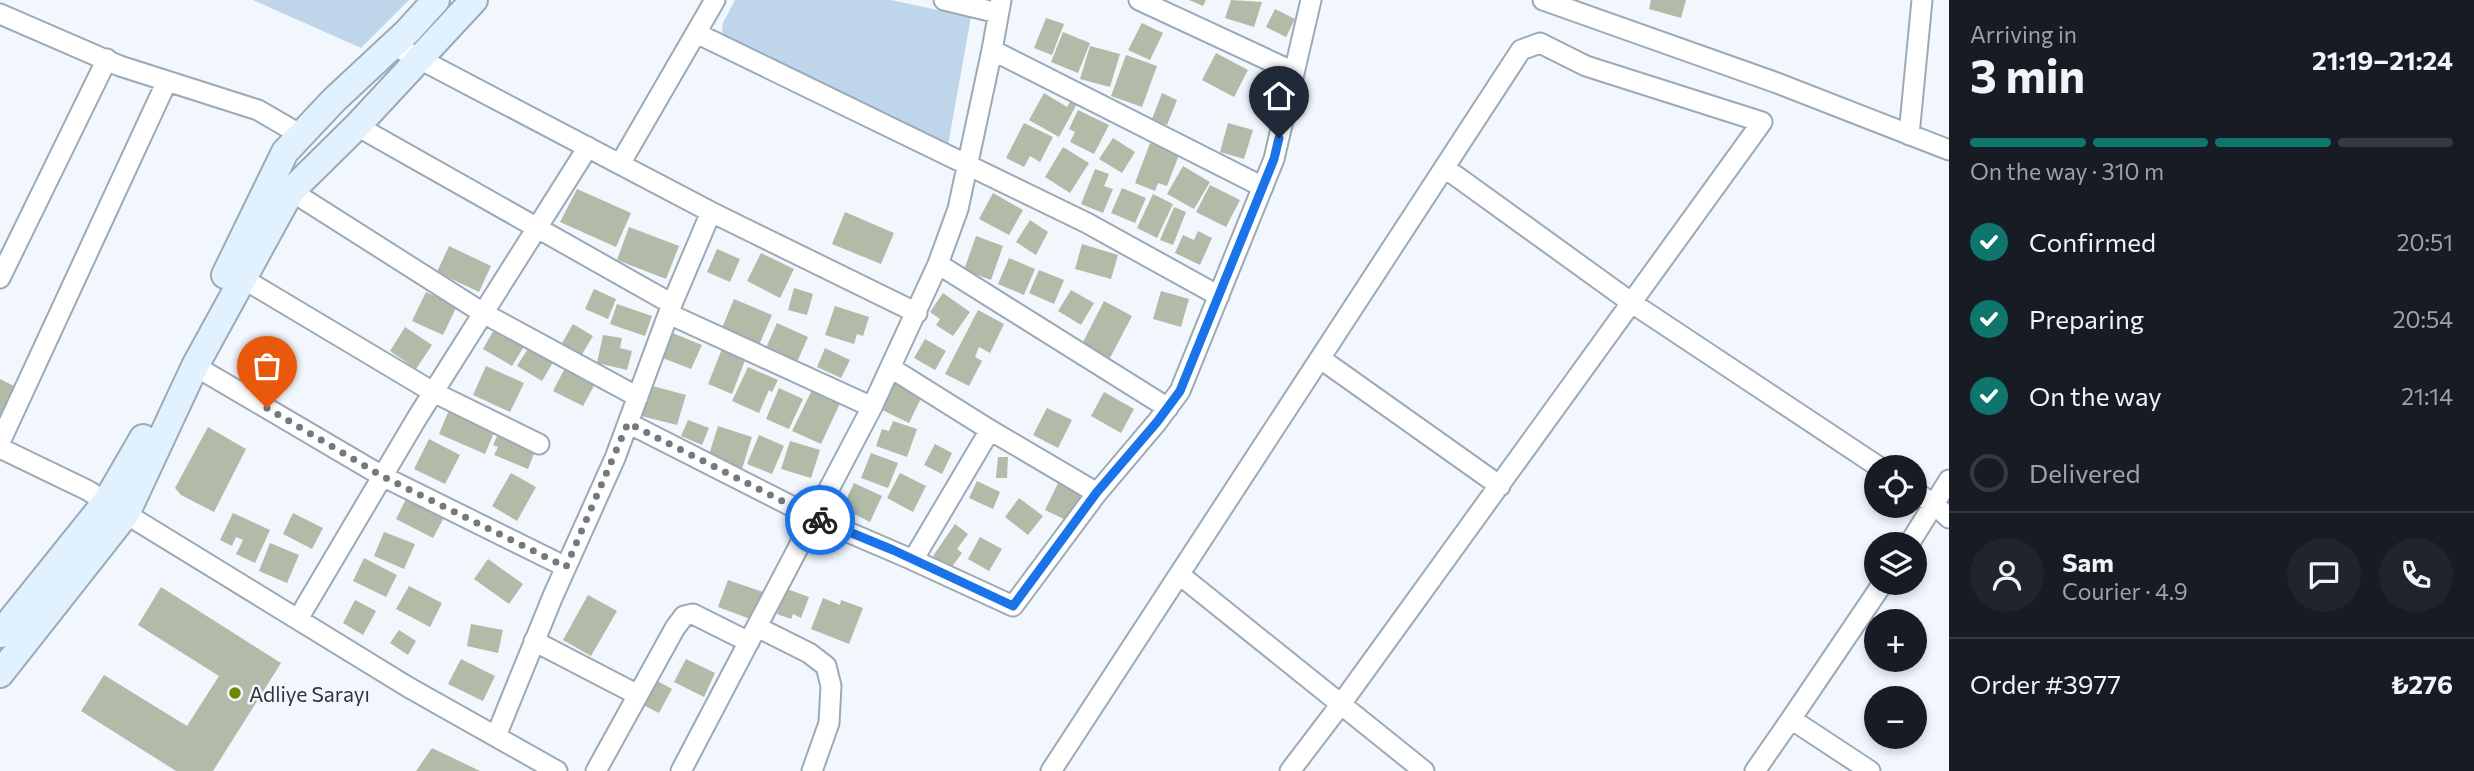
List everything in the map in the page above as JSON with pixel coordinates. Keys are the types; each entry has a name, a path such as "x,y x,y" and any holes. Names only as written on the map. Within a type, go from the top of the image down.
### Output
{"street":[{"path":"0,634 116,508 129,466 285,152 436,0"},
{"path":"0,674 116,508 291,191 357,126 474,0"},
{"path":"620,164 715,0"},
{"path":"681,771 872,407 917,313 958,209 1000,7 944,0"},
{"path":"1139,0 1294,72"},
{"path":"628,423 813,517 1013,606 1097,492 1180,391 1274,159 1311,0"},
{"path":"1543,0 1777,83 1949,150"},
{"path":"1909,135 1922,0"},
{"path":"0,13 107,60 258,110 301,135"},
{"path":"696,33 1087,223 1219,296"},
{"path":"1051,771 1521,50 1540,43 1586,66 1762,122 1500,486 1290,771"},
{"path":"393,45 711,212 917,313"},
{"path":"992,50 1263,187"},
{"path":"0,278 107,60"},
{"path":"0,442 167,81"},
{"path":"357,126 537,227 671,309 872,407"},
{"path":"298,619 433,392 588,147"},
{"path":"1445,167 1632,303 1864,457"},
{"path":"291,191 483,313 638,397"},
{"path":"496,736 628,423 711,212"},
{"path":"937,264 1168,408"},
{"path":"242,278 433,392 539,444"},
{"path":"1321,359 1500,486"},
{"path":"195,366 382,476 566,567"},
{"path":"891,368 1097,492"},
{"path":"913,560 990,430"},
{"path":"0,448 116,508 408,687 557,771"},
{"path":"1921,532 1942,511 1949,480"},
{"path":"1927,500 1942,511"},
{"path":"1180,575 1424,771"},
{"path":"1755,771 1875,595"},
{"path":"596,771 675,628 684,616 693,614 809,653 826,666 831,685 829,723 812,771"},
{"path":"534,641 638,695"},
{"path":"1791,719 1870,771"}],"shaded area":[{"path":"253,0 409,0 361,48"},
{"path":"735,0 891,0 971,17 948,145 941,146 725,35 722,31 723,23"}],"building":[{"path":"1189,0 1206,0 1203,6"},
{"path":"1231,0 1262,2 1254,27 1225,18"},
{"path":"1651,0 1686,0 1681,18 1649,9"},
{"path":"1275,9 1295,19 1286,37 1266,27"},
{"path":"1046,18 1064,24 1052,55 1034,48"},
{"path":"1142,23 1163,33 1150,60 1128,50"},
{"path":"1063,32 1090,43 1078,73 1051,62"},
{"path":"1090,46 1120,54 1110,87 1080,79"},
{"path":"1216,53 1248,70 1234,97 1202,80"},
{"path":"1126,55 1157,66 1142,107 1111,96"},
{"path":"1044,93 1067,107 1072,99 1078,102 1059,137 1029,120"},
{"path":"1162,93 1177,100 1167,125 1152,119"},
{"path":"1078,110 1109,125 1094,154 1070,142 1075,132 1069,129"},
{"path":"1024,123 1053,137 1040,162 1030,156 1024,167 1006,158"},
{"path":"1228,123 1253,130 1244,159 1220,152"},
{"path":"1113,138 1135,152 1122,173 1099,159"},
{"path":"1150,143 1179,155 1167,186 1158,183 1155,191 1135,183"},
{"path":"1063,147 1089,163 1070,193 1045,177"},
{"path":"1183,166 1210,182 1194,209 1167,194"},
{"path":"1095,169 1109,174 1104,186 1113,189 1103,213 1081,204"},
{"path":"1210,185 1240,200 1226,227 1196,212"},
{"path":"1122,188 1146,198 1135,223 1111,213"},
{"path":"577,189 631,213 616,247 560,222"},
{"path":"993,193 1023,210 1009,235 979,219"},
{"path":"1153,194 1173,204 1157,238 1137,228"},
{"path":"1174,207 1186,212 1173,245 1160,240"},
{"path":"845,212 894,233 881,264 832,244"},
{"path":"1030,220 1048,232 1036,255 1016,242"},
{"path":"629,227 679,246 666,279 617,260"},
{"path":"1198,231 1212,238 1200,265 1175,253 1183,235 1194,240"},
{"path":"976,236 1003,246 991,280 964,270"},
{"path":"1082,244 1118,255 1111,279 1075,269"},
{"path":"449,246 491,266 479,292 437,272"},
{"path":"717,249 740,259 730,282 707,272"},
{"path":"761,253 794,269 780,298 747,281"},
{"path":"1009,258 1035,269 1024,295 998,284"},
{"path":"1039,270 1064,280 1054,304 1029,293"},
{"path":"794,288 813,294 807,315 788,310"},
{"path":"594,289 616,299 608,319 585,309"},
{"path":"1071,290 1094,303 1081,325 1058,311"},
{"path":"1161,291 1189,299 1181,327 1153,319"},
{"path":"426,292 457,306 443,335 412,321"},
{"path":"943,293 970,312 953,336 936,325 940,319 930,312"},
{"path":"734,299 772,315 759,345 722,328"},
{"path":"1104,301 1132,316 1110,358 1082,344"},
{"path":"617,304 652,316 645,336 610,324"},
{"path":"835,306 869,317 863,336 857,334 854,344 825,335"},
{"path":"978,310 1004,324 990,353 979,347 975,357 982,361 969,386 945,374"},
{"path":"777,323 808,337 797,362 766,348"},
{"path":"573,324 593,336 581,356 561,345"},
{"path":"496,326 526,343 512,366 483,349"},
{"path":"405,327 432,345 416,369 390,351"},
{"path":"670,332 702,345 691,369 660,357"},
{"path":"603,335 622,338 620,348 632,351 627,370 597,363"},
{"path":"925,339 946,351 935,370 914,358"},
{"path":"531,344 555,359 542,381 517,366"},
{"path":"825,348 850,360 841,378 817,367"},
{"path":"722,349 746,358 732,394 708,384"},
{"path":"486,366 524,383 510,412 473,395"},
{"path":"566,366 596,382 583,406 553,391"},
{"path":"748,367 778,380 772,392 769,390 759,413 732,401"},
{"path":"0,379 14,386 0,416"},
{"path":"893,379 923,394 909,423 878,408"},
{"path":"649,385 686,395 677,425 641,416"},
{"path":"814,386 842,399 821,444 792,431"},
{"path":"779,388 803,399 789,429 766,419"},
{"path":"1104,392 1134,409 1121,433 1091,416"},
{"path":"1047,408 1072,420 1058,448 1033,435"},
{"path":"449,410 495,430 485,454 439,434"},
{"path":"688,420 709,428 702,445 681,436"},
{"path":"893,421 917,429 907,457 876,446 882,429 889,431"},
{"path":"718,426 752,437 742,469 708,458"},
{"path":"208,427 246,449 214,512 181,495 175,488"},
{"path":"500,430 537,446 528,469 494,455 498,447 493,445"},
{"path":"759,435 784,446 772,474 747,464"},
{"path":"429,439 460,455 445,484 414,469"},
{"path":"790,441 820,450 811,478 781,469"},
{"path":"935,444 952,453 942,474 924,465"},
{"path":"871,453 898,463 888,488 861,478"},
{"path":"998,457 1008,457 1007,478 996,478"},
{"path":"511,473 536,487 517,521 492,506"},
{"path":"900,473 926,486 913,512 887,498"},
{"path":"1060,479 1087,492 1072,523 1045,510"},
{"path":"977,481 1000,492 993,509 969,498"},
{"path":"854,483 882,496 870,522 842,508"},
{"path":"410,491 448,510 433,538 396,519"},
{"path":"1019,498 1043,516 1028,535 1005,517"},
{"path":"233,513 270,530 255,563 236,554 243,540 236,537 232,546 220,540"},
{"path":"293,513 323,528 312,549 283,534"},
{"path":"955,524 968,534 957,549 962,553 951,568 933,556"},
{"path":"384,532 415,544 404,569 374,556"},
{"path":"980,537 1002,549 989,571 968,559"},
{"path":"270,543 299,555 287,583 259,571"},
{"path":"364,558 397,575 386,597 353,581"},
{"path":"488,559 523,584 509,604 474,579"},
{"path":"728,580 763,592 753,620 718,607"},
{"path":"409,586 442,603 430,627 396,609"},
{"name":"Adliye Sarayı","path":"161,587 281,663 213,771 176,771 81,711 104,675 187,726 219,676 138,625"},
{"path":"787,589 809,597 801,618 793,614 791,619 777,614"},
{"path":"588,595 617,611 591,656 563,640"},
{"path":"823,598 840,605 841,600 863,608 849,644 811,629"},
{"path":"355,600 376,611 363,635 343,623"},
{"path":"471,624 503,630 498,653 467,646"},
{"path":"399,630 416,641 408,655 390,643"},
{"path":"461,659 495,676 483,701 448,684"},
{"path":"686,659 715,673 704,697 674,682"},
{"path":"652,678 672,689 659,713 639,703"},
{"path":"432,748 480,771 416,771"}],"way so far":[{"path":"267,408 382,476 566,567 628,423 820,520"}],"place":[{"name":"Adliye Sarayı","path":"235,693"}],"route":[{"path":"820,520 893,550 1013,606 1097,492 1180,391 1274,159 1279,138"}]}
